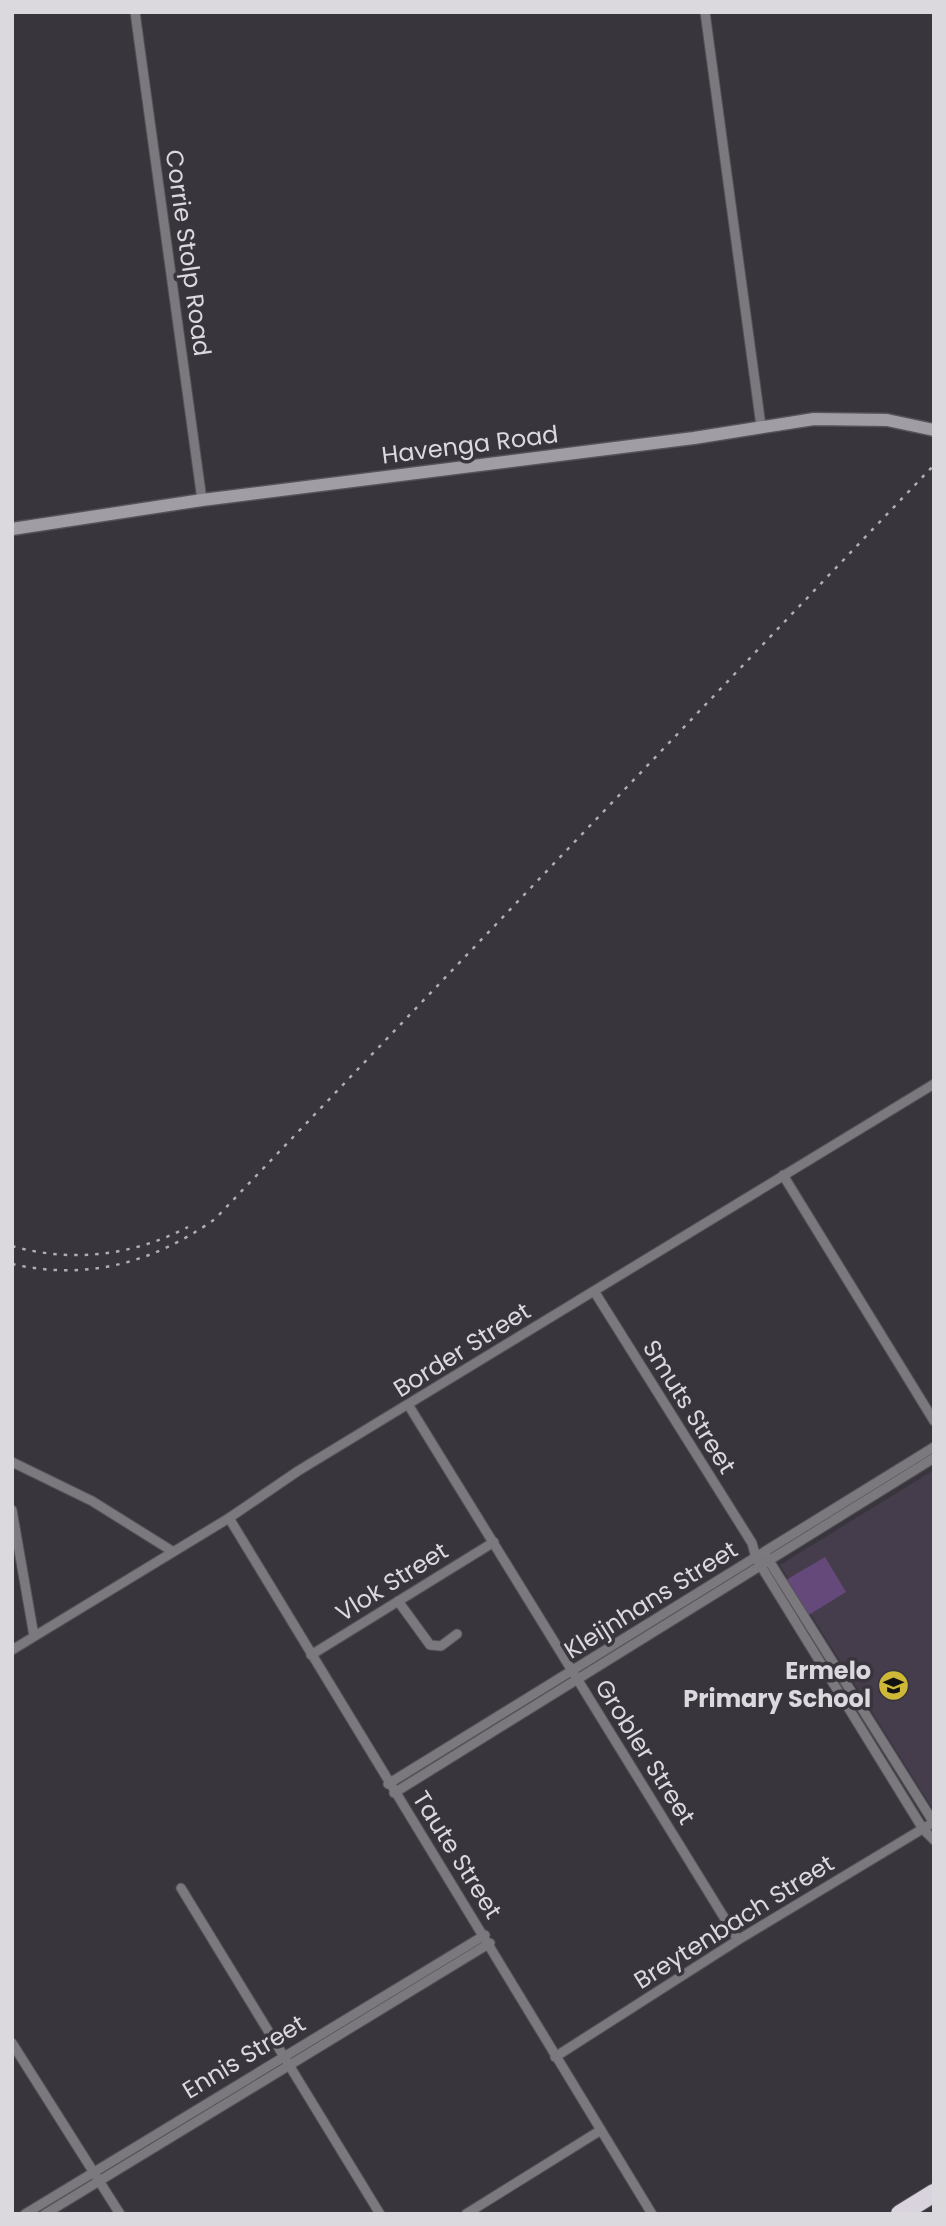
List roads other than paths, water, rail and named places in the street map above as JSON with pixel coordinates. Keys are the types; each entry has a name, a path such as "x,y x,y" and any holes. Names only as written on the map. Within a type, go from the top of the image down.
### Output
{"highway":[{"path":"907,2212 934,2193"}],"street":[{"name":"Corrie Stolp Road","path":"135,12 202,500"},
{"path":"705,12 761,426"},
{"name":"Havenga Road","path":"12,528 202,500 682,439 814,419 887,419 934,430"},
{"name":"Border Street","path":"12,1650 229,1518 299,1471 410,1406 934,1084"},
{"path":"783,1175 934,1421"},
{"name":"Smuts Street","path":"594,1291 752,1544 934,1822"},
{"name":"Grobler Street","path":"410,1406 738,1940"},
{"name":"Kleijnhans Street","path":"762,1559 934,1447"},
{"name":"Kleijnhans Street","path":"388,1784 934,1458"},
{"path":"12,1462 92,1501 172,1551"},
{"path":"12,1510 34,1636"},
{"name":"Taute Street","path":"229,1518 388,1784 487,1939 555,2057 652,2214"},
{"name":"Vlok Street","path":"311,1655 494,1542"},
{"name":"Smuts Street","path":"762,1559 923,1829 934,1840"},
{"path":"398,1601 430,1645 441,1646 457,1634"},
{"name":"Kleijnhans Street","path":"394,1793 575,1674"},
{"name":"Breytenbach Street","path":"555,2057 738,1940 934,1822"},
{"path":"181,1888 380,2214"},
{"name":"Ennis Street","path":"25,2214 284,2055 487,1939"},
{"name":"Ennis Street","path":"46,2214 487,1939"},
{"path":"12,2043 120,2214"},
{"path":"466,2214 601,2130"}],"railway":[{"path":"12,1264 67,1270 118,1264 168,1247 215,1219 934,465"},
{"path":"12,1246 57,1254 102,1254 145,1245 188,1227"}],"place":[{"name":"Ermelo Primary School","path":"894,1685"}]}
